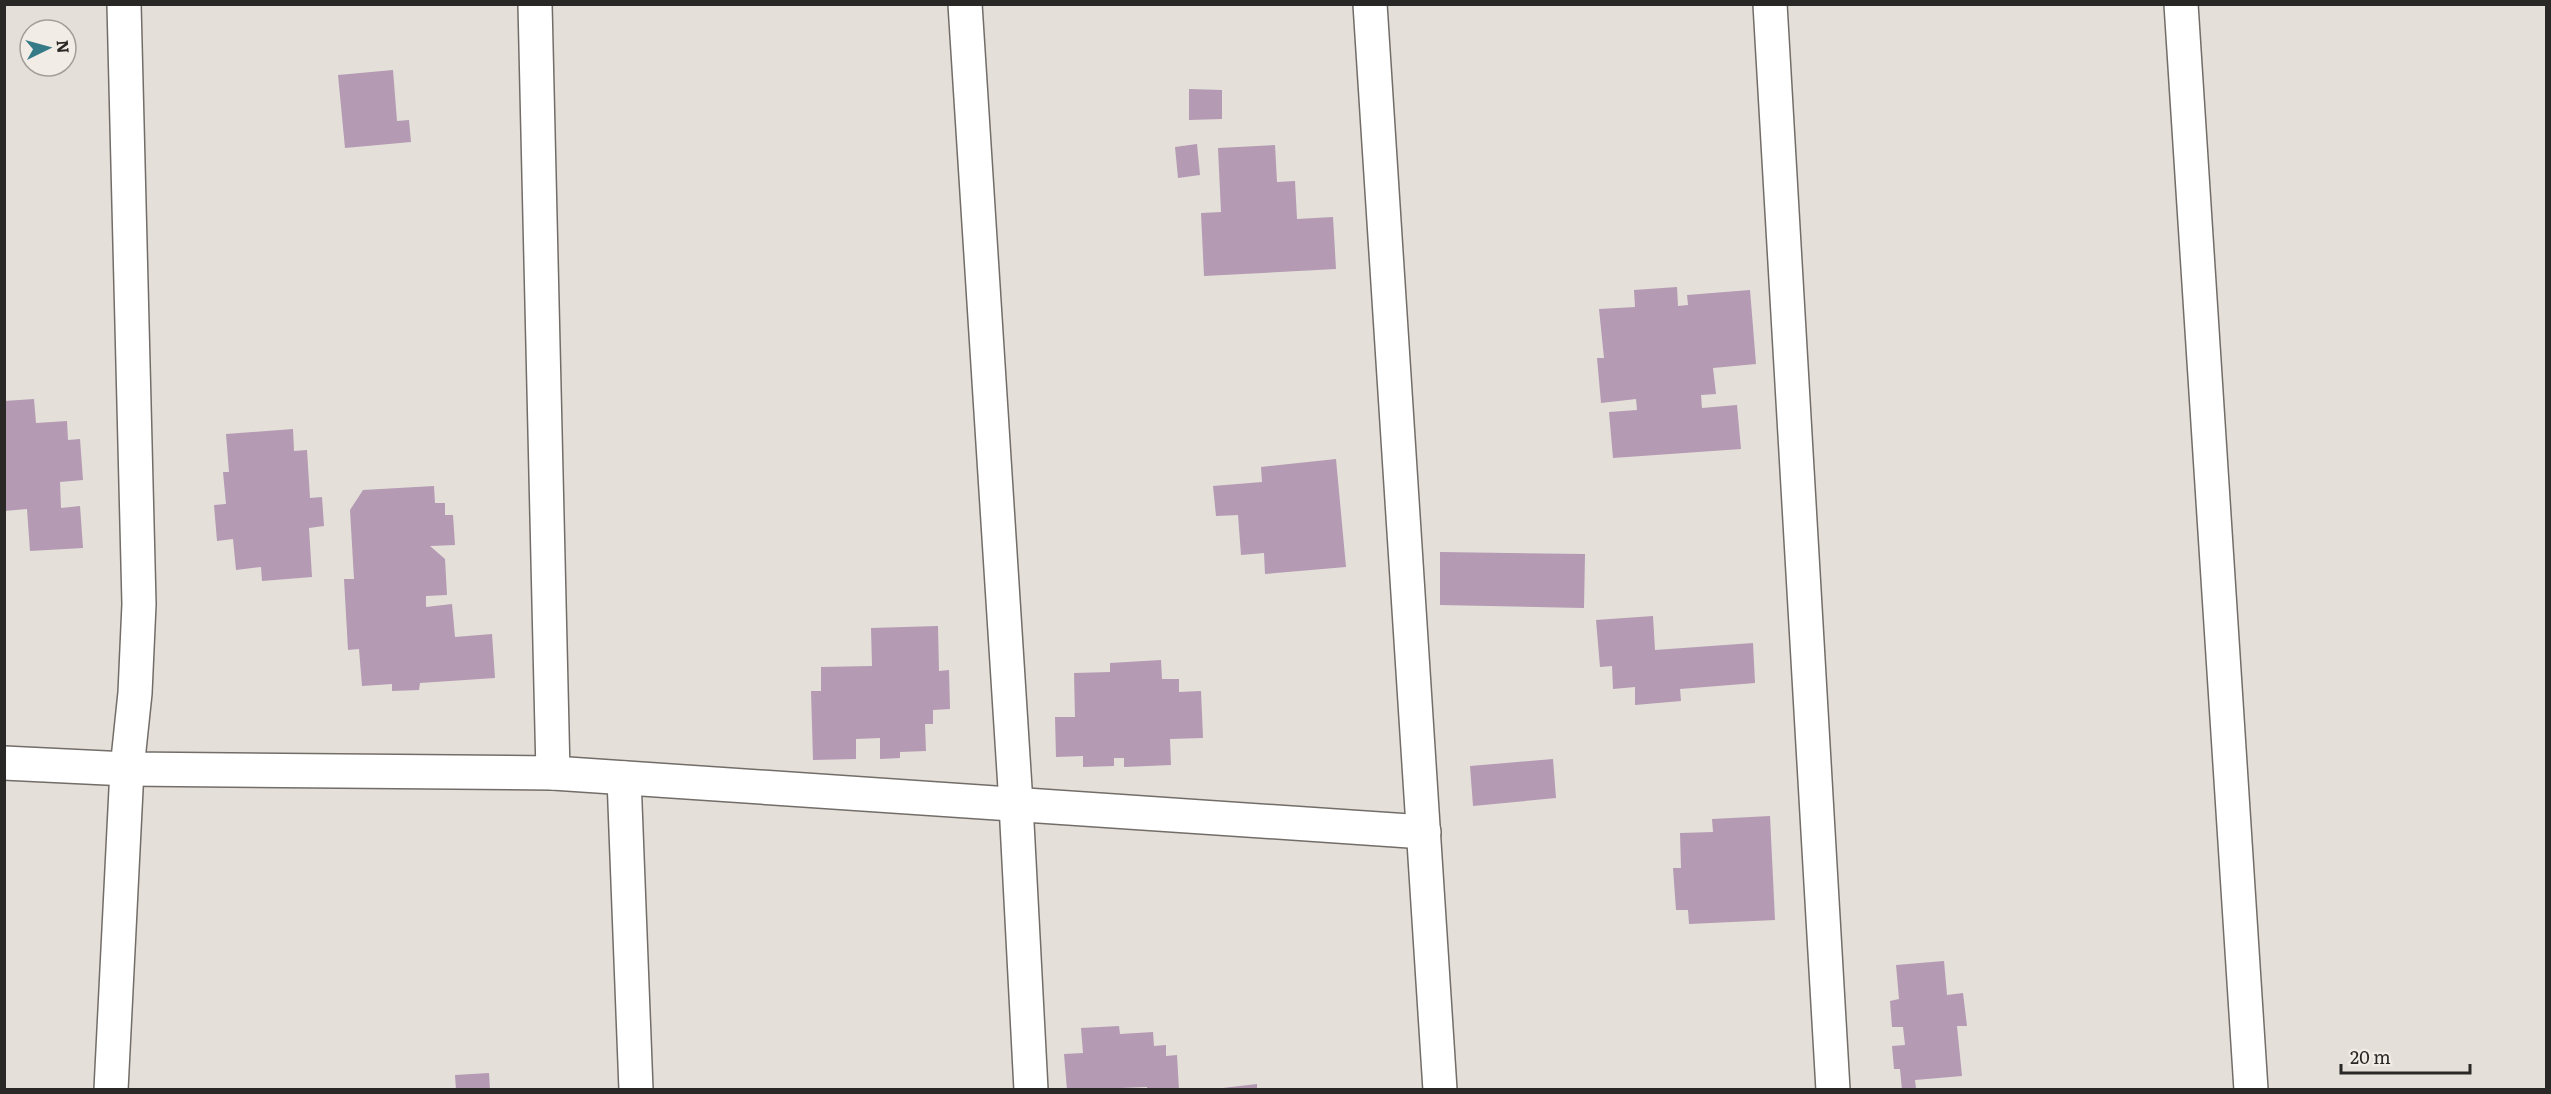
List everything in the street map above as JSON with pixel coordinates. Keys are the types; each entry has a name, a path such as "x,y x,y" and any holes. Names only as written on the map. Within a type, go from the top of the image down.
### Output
{"street":[{"path":"111,1089 127,770 135,693 139,604 124,4"},
{"path":"535,4 553,773"},
{"path":"965,4 1016,804 1030,1089"},
{"path":"1370,4 1440,1089"},
{"path":"1770,4 1833,1089"},
{"path":"2181,4 2251,1089"},
{"path":"4,763 127,770 553,773 1424,832"},
{"path":"624,778 636,1089"}],"building":[{"path":"393,70 397,121 409,120 411,142 345,148 338,75"},
{"path":"1189,89 1222,90 1222,119 1189,120"},
{"path":"1197,144 1200,175 1178,178 1175,147"},
{"path":"1275,145 1277,182 1295,181 1297,219 1333,217 1336,269 1204,276 1201,213 1221,212 1218,148"},
{"path":"1677,287 1678,306 1688,305 1687,295 1750,290 1756,364 1713,368 1716,394 1701,395 1702,408 1737,405 1741,449 1613,458 1609,412 1637,410 1636,399 1601,403 1597,358 1604,358 1599,309 1635,307 1634,290"},
{"path":"34,399 36,423 67,421 68,440 80,439 83,480 60,482 61,508 80,506 83,548 30,551 27,509 4,511 4,401"},
{"path":"293,429 294,451 307,450 310,498 322,497 324,526 309,528 312,577 262,581 261,567 236,570 233,539 217,541 214,505 226,504 223,472 229,472 226,434"},
{"path":"1336,459 1346,567 1265,574 1264,553 1241,555 1238,515 1216,516 1213,486 1262,482 1261,467"},
{"path":"434,486 435,503 445,503 445,515 453,515 455,545 430,546 445,559 447,595 426,596 426,607 452,604 455,637 492,634 495,678 420,683 419,690 392,691 392,684 362,686 359,649 348,650 344,579 354,579 350,510 363,490"},
{"path":"1440,552 1585,554 1584,608 1440,605"},
{"path":"1653,616 1655,650 1753,643 1755,683 1680,689 1681,701 1635,705 1635,687 1613,689 1612,666 1600,667 1596,620"},
{"path":"938,626 939,671 949,670 950,709 933,710 933,724 925,724 926,751 900,752 900,758 880,759 880,738 856,739 856,759 813,760 811,691 821,691 821,667 872,666 871,628"},
{"path":"1161,660 1162,679 1179,679 1179,692 1201,691 1203,738 1170,739 1171,765 1124,767 1124,758 1114,758 1114,766 1083,767 1083,756 1056,757 1055,717 1075,717 1074,673 1110,672 1110,663"},
{"path":"1553,759 1556,798 1473,806 1470,766"},
{"path":"1770,816 1775,920 1689,924 1688,910 1676,910 1673,868 1681,868 1680,833 1713,832 1712,819"},
{"path":"1944,961 1947,995 1963,993 1967,1026 1957,1026 1962,1076 1915,1080 1916,1088 1902,1090 1900,1069 1894,1069 1892,1046 1905,1045 1903,1027 1892,1027 1890,1001 1899,999 1896,965"},
{"path":"1119,1026 1120,1034 1153,1032 1154,1046 1166,1045 1166,1056 1177,1055 1179,1090 1147,1090 1147,1087 1067,1090 1064,1054 1083,1053 1081,1028"},
{"path":"489,1073 490,1090 456,1090 455,1075"},
{"path":"1257,1084 1257,1090 1223,1090 1223,1088"}]}
